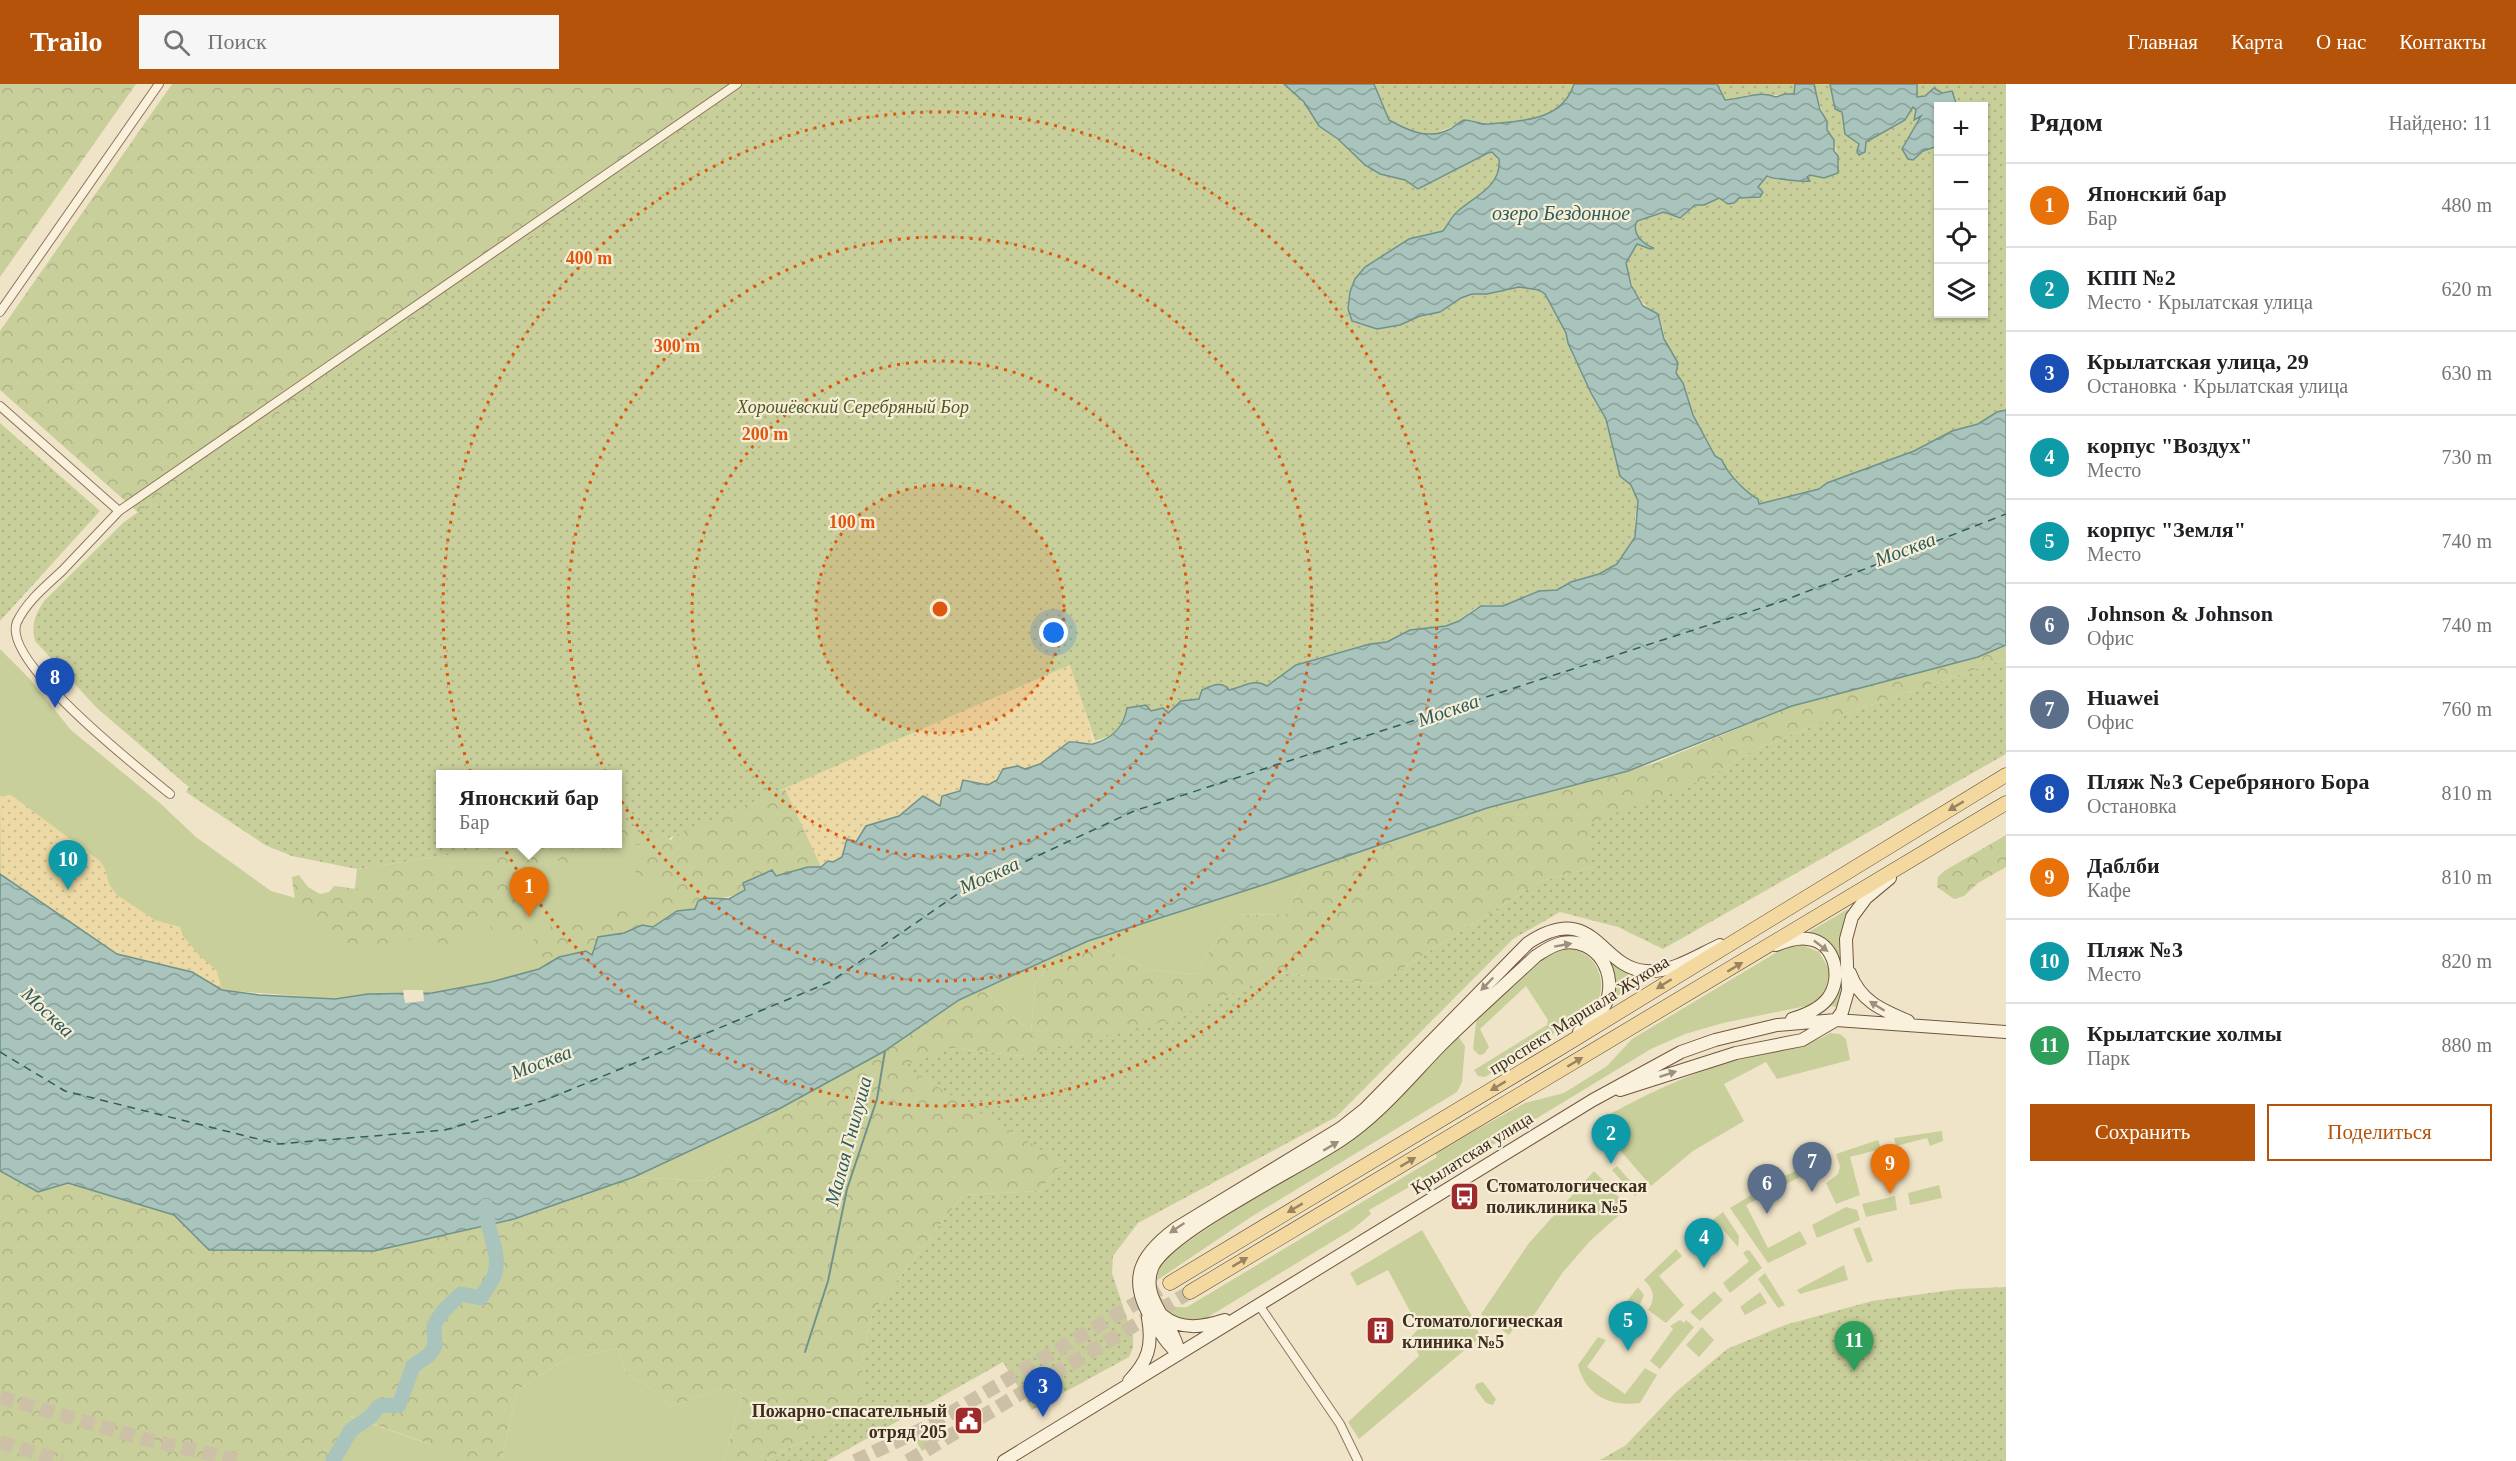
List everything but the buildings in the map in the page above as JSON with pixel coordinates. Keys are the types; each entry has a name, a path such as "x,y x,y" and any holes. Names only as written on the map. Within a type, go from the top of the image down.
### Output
{"main road":[{"name":"проспект Маршала Жукова","path":"1170,1283 1562,1047 2006,775"},
{"name":"проспект Маршала Жукова","path":"1190,1292 1767,949 2006,803"},
{"path":"1593,1100 1736,1053 1802,1040 1836,1020 1845,1003 1848,969 1846,939 1852,916 1866,897 1902,867"},
{"path":"1244,1314 1203,1326 1191,1326 1171,1321 1152,1309 1140,1296 1138,1279 1144,1259 1160,1240 1341,1128 1365,1109 1528,943 1542,934 1555,930 1580,930 1597,938 1622,962 1643,971 1653,971 1671,967 1750,931"},
{"path":"1767,949 1798,939 1815,940 1828,951 1837,975 1832,991 1823,1003 1804,1015 1777,1025"},
{"path":"1115,1395 1142,1367 1148,1356 1152,1309 1150,1275 1162,1253 1193,1230 1355,1130 1536,956 1562,943 1575,943 1588,946 1598,954 1609,974 1610,984 1606,1004 1600,1012 1562,1047"},
{"path":"1848,969 1857,988 1872,1004 1920,1026"},
{"name":"Крылатская улица","path":"1004,1461 1593,1100 1681,1052 1735,1034 1777,1025 1836,1020 2006,1032"},
{"path":"1152,1309 1168,1344 1179,1354"}],"street":[{"path":"0,312 159,84"},
{"path":"170,794 89,728 30,663 16,642 16,624 29,603 119,511 737,84"},
{"path":"0,406 119,511"},
{"path":"1259,1305 1340,1424 1358,1461"}],"green space":[{"path":"0,84 136,84 0,277"},
{"path":"172,84 1278,84 189,787 96,707 141,515 0,390 0,331"},
{"name":"Хорошёвский Серебряный Бор","path":"752,84 1284,84 1304,102 1319,126 1338,139 1365,165 1380,174 1405,180 1418,189 1492,152 1499,159 1499,169 1491,184 1455,214 1443,231 1409,239 1365,267 1355,279 1350,292 1349,316 1378,329 1400,325 1420,316 1440,312 1461,298 1472,294 1487,294 1519,287 1539,290 1545,294 1566,333 1568,343 1591,393 1606,419 1620,476 1631,485 1638,501 1635,535 1617,564 1599,574 1571,582 1557,590 1539,591 1503,606 1487,605 1475,608 1459,621 1446,626 1410,630 1387,642 1370,644 1296,665 1267,686 1252,682 1229,690 1218,684 1202,690 1200,699 1181,701 1168,714 1125,720 1115,734 1095,741 1070,665 669,838 622,829 622,770 436,770 436,848 493,848 357,869 292,856 265,845 186,792 189,787 96,707 35,641 33,629 35,619 45,600 124,522"},
{"path":"1374,84 1574,84 1567,97 1557,108 1530,120 1499,124 1470,120 1438,132 1422,134 1389,120"},
{"path":"1717,84 1795,84 1794,94 1747,95 1742,99 1725,100"},
{"path":"1814,84 2006,84 2006,410 1997,412 1978,424 1952,431 1914,451 1826,483 1819,489 1759,504 1715,457 1693,415 1683,383 1676,373 1677,360 1669,350 1658,314 1645,305 1636,293 1626,263 1637,244 1652,248 1638,237 1637,221 1664,212 1681,217 1695,205 1704,205 1719,198 1760,197 1758,187 1767,176 1802,182 1810,175 1818,175 1839,165 1834,140 1827,130"},
{"path":"0,423 100,511 0,621"},
{"path":"2006,645 2006,659 1845,714 1756,749 1706,779 1593,867 1539,882 1378,984 1280,973 1172,1020 1079,1048 1020,1056 950,1048 1034,1140 1063,1163 1039,1191 963,1195 873,1312 862,1362 862,1406 810,1438 763,1461 724,1461 743,1394 728,1387 670,1407 647,1385 627,1375 618,1348 565,1360 517,1390 502,1458 467,1457 350,1416 331,1461 0,1461 0,1171 38,1192 68,1183 174,1215 209,1250 374,1251 514,1219 634,1177 705,1181 777,1110 883,1052 959,1000 983,989 1031,1032 1035,984 1057,955 1088,941 1150,970 1194,974 1235,915 1286,914 1311,869 1487,808 1655,763 1792,706 1978,657"},
{"path":"0,649 29,678 71,730 161,804 196,837 271,891 352,914 357,869 493,848 622,848 622,829 669,838 696,909 539,969 491,982 432,993 368,994 335,999 222,990 117,954 0,874"},
{"path":"2006,659 2006,754 1663,949 1618,927 1560,912 1513,939 1336,1117 1138,1223 1113,1256 1112,1273 1133,1337 1133,1348 1129,1357 1032,1410 1003,1362 827,1461 763,1461 806,1440 862,1406 862,1362 873,1312 963,1195 1039,1191 1063,1163 903,1066 950,1048 1020,1056 1171,1020 1280,973 1378,984 1539,882 1593,867 1587,824 1706,779 1756,749 1845,714"},
{"path":"607,753 620,770 616,770"},
{"path":"622,773 668,835 640,845 626,844 622,848"},
{"path":"792,787 821,867 790,872 733,896 705,898 696,909 677,911 653,927 642,925 625,933 598,937 592,956 586,951 573,954 539,969 531,949 532,941 536,936 550,937 547,929 560,920 566,927 577,919 591,927 600,923 598,912 606,906 623,903 634,909 641,909 659,900 662,883 655,880 646,881 636,874 634,863 654,846 671,840 676,833 758,795"},
{"path":"2006,835 2006,867 1978,883 1964,896 1954,899 1937,887 1938,877 1944,871"},
{"path":"491,848 622,848 617,853 587,854 566,865 554,859 544,868 533,900 524,911 522,930 518,935 508,938 493,932 487,919 463,924 462,940 449,948 440,946 430,929 401,944 386,947 359,945 333,938 311,925 303,917 295,898 292,877 299,875 308,887 320,894 329,892 334,886 362,888 385,873 461,867 475,863 486,856"},
{"path":"1311,869 1286,914 1235,915 1194,974 1150,970 1088,941"},
{"path":"1848,909 1839,945 1841,978 1807,933"},
{"path":"1800,944 1819,952 1830,971 1825,993 1811,1005 1723,1023 1685,1034 1651,1049 1438,1178 1436,1175 1416,1183 1369,1210 1371,1214 1353,1229 1208,1317 1199,1320 1182,1319 1168,1311 1163,1304 1156,1287 1161,1297 1171,1306 1187,1307 1437,1157 1435,1153 1441,1149 1525,1103 1564,1093 1607,1066 1632,1039 1787,946"},
{"path":"1561,948 1573,949 1582,953 1596,967 1601,986 1595,1007 1485,1077 1478,1076 1474,1070 1547,1025 1548,1020 1526,986 1480,1029 1489,1047 1484,1054 1479,1055 1473,1049 1477,1015 1540,959"},
{"path":"1057,955 1035,984 1031,1032 983,989"},
{"path":"1605,955 1622,970 1645,979 1614,998"},
{"path":"1841,979 1838,1007 1830,1006 1838,993"},
{"path":"1830,1033 1840,1034 1846,1039 1850,1060 1777,1079 1766,1062 1724,1084 1744,1121 1693,1151 1651,1186 1596,1122 1630,1103 1700,1072 1736,1059 1807,1043"},
{"path":"1458,1036 1465,1046 1462,1082 1457,1092 1251,1217 1156,1281 1161,1264 1169,1255 1243,1204"},
{"path":"777,1110 705,1181 634,1177"},
{"path":"1942,1131 1943,1141 1930,1146 1927,1138 1896,1146 1894,1138"},
{"path":"1878,1140 1881,1149 1850,1157 1860,1195 1836,1204 1826,1183 1838,1174 1840,1167 1836,1154"},
{"path":"1829,1157 1831,1169 1822,1176 1817,1168 1786,1184 1782,1177"},
{"path":"1617,1166 1640,1192 1635,1196 1612,1170"},
{"path":"1594,1171 1628,1207 1590,1241 1563,1272 1526,1327 1518,1322 1509,1335 1481,1314 1529,1243"},
{"path":"1771,1183 1775,1190 1746,1205 1768,1248 1800,1231 1807,1244 1768,1263 1730,1208"},
{"path":"1939,1185 1942,1198 1910,1205 1908,1193"},
{"path":"1895,1196 1897,1210 1866,1217 1862,1204"},
{"path":"1846,1207 1857,1210 1860,1220 1817,1238 1812,1225"},
{"path":"1723,1212 1739,1236 1738,1247 1719,1225 1694,1246 1688,1238"},
{"path":"1860,1227 1873,1261 1867,1263 1853,1229"},
{"path":"1422,1230 1477,1325 1479,1338 1359,1439 1348,1422 1419,1356 1411,1337 1419,1328 1388,1270 1357,1286 1350,1273"},
{"path":"1676,1249 1682,1256 1659,1276 1684,1305 1666,1323 1648,1310 1653,1295 1644,1280"},
{"path":"1747,1250 1762,1268 1730,1293 1723,1283 1749,1261 1743,1253"},
{"path":"1844,1265 1848,1280 1800,1294 1797,1290"},
{"path":"1765,1273 1785,1305 1778,1308 1758,1279"},
{"path":"1638,1287 1644,1295 1640,1304 1634,1301 1615,1328 1609,1324"},
{"path":"2006,1287 2006,1461 1600,1460 1626,1445 1676,1392 1727,1349 1785,1325 1872,1301 1958,1289"},
{"path":"1714,1291 1723,1300 1700,1321 1690,1312"},
{"path":"1760,1292 1767,1303 1745,1315 1740,1307"},
{"path":"1680,1320 1684,1323 1686,1320 1694,1327 1660,1369 1650,1361 1673,1329 1670,1326"},
{"path":"1702,1327 1714,1340 1699,1357 1686,1345"},
{"path":"1598,1337 1606,1340 1587,1367 1625,1394 1645,1368 1657,1375 1640,1403 1609,1401 1593,1392 1587,1385 1578,1365"},
{"path":"618,1348 627,1375 647,1385 670,1407 728,1387 743,1394 724,1461 331,1461 349,1416 426,1443 502,1458 517,1390 565,1360"},
{"path":"1483,1382 1496,1399 1493,1405 1486,1403 1475,1388 1476,1384"},
{"path":"938,1424 945,1437 922,1451 914,1438"}],"sand":[{"path":"1066,643 1094,744 1069,742 1040,764 988,785 975,781 940,806 923,796 899,816 866,826 855,842 844,845 842,857 833,862 827,861 821,867 785,789 780,791 764,787"},
{"path":"11,795 100,861 106,871 109,884 117,895 155,920 180,927 183,936 198,954 217,971 222,990 192,972 117,954 1,875 0,796"}],"water":[{"path":"1284,84 1374,84 1389,120 1410,130 1432,134 1450,129 1464,120 1487,124 1512,122 1550,113 1568,97 1574,84 1717,84 1725,100 1763,94 1776,97 1794,94 1795,84 1814,84 1820,110 1827,121 1827,130 1834,140 1834,151 1838,156 1838,173 1824,178 1810,175 1807,177 1810,181 1767,176 1758,187 1763,192 1760,197 1739,198 1734,203 1728,204 1719,198 1704,205 1695,205 1680,218 1664,212 1637,221 1635,230 1639,237 1653,248 1637,244 1626,263 1631,285 1643,306 1658,314 1664,339 1678,363 1676,373 1683,383 1693,415 1715,456 1722,460 1742,487 1758,499 1759,504 1819,489 1827,483 1914,451 1952,431 1978,424 1997,412 2006,410 2006,645 1978,657 1792,706 1628,771 1487,808 1266,884 1088,941 959,1000 883,1052 777,1110 634,1177 514,1219 374,1251 209,1250 174,1215 68,1183 38,1192 0,1171 0,874 117,954 192,972 222,990 259,995 335,999 368,994 432,993 491,982 539,969 559,957 586,951 592,955 598,937 624,933 642,925 653,927 677,911 695,909 698,901 705,898 729,899 745,890 743,883 772,870 776,876 808,867 821,867 828,861 833,862 842,857 847,839 856,842 866,826 899,816 923,796 940,806 942,796 960,791 963,780 988,785 997,780 1003,769 1018,766 1025,769 1040,764 1069,742 1093,744 1105,739 1120,726 1127,708 1146,705 1151,711 1163,708 1168,713 1181,701 1199,699 1202,690 1213,686 1223,685 1229,690 1253,683 1267,686 1296,665 1370,644 1387,642 1410,630 1446,626 1459,621 1481,606 1503,606 1539,591 1557,590 1571,582 1599,574 1617,564 1635,537 1638,501 1631,485 1620,476 1606,419 1591,393 1568,343 1566,333 1545,294 1539,290 1519,287 1487,294 1472,294 1461,298 1440,312 1420,316 1400,325 1377,329 1352,321 1348,309 1350,292 1355,279 1365,267 1409,239 1443,231 1455,214 1491,184 1499,169 1499,159 1492,152 1488,153 1418,189 1405,180 1380,174 1365,165 1338,139 1319,126 1304,102"},
{"path":"1830,84 1917,84 1917,97 1925,96 1934,88 1942,93 1952,91 1956,102 1934,102 1934,147 1923,151 1913,160 1908,159 1902,149 1921,116 1914,120 1916,110 1913,107 1905,120 1866,142 1865,152 1859,155 1857,151 1859,144 1845,134 1842,112 1835,109"}],"pier":[{"path":"403,990 423,990 424,1001 405,1003"}],"waterway":[{"name":"Малая Гнилуша","path":"805,1352 828,1281 847,1189 877,1099 885,1051"},
{"path":"333,1461 351,1430 370,1417 379,1406 399,1405 413,1366 429,1355 435,1346 434,1325 443,1311 461,1294 481,1298 491,1282 495,1273 496,1256 486,1206"}],"ferry route":[{"path":"0,1052 65,1091 278,1144 445,1130 548,1099 830,982 962,891 1134,811 1780,602 2006,514"}],"tunnel":[{"path":"855,1461 929,1426 1170,1283"},
{"path":"908,1461 1190,1292"},
{"path":"0,1397 148,1440 242,1461"},
{"path":"0,1442 62,1461"}],"place":[{"name":"Пляж №3 Cеребряного Бора","path":"55,708"},
{"name":"Пляж №3","path":"68,890"},
{"name":"Японский бар","path":"529,917"},
{"name":"КПП №2","path":"1611,1164"},
{"name":"Huawei","path":"1812,1192"},
{"name":"Даблби","path":"1890,1194"},
{"name":"Стоматологическая поликлиника №5","path":"1465,1196"},
{"name":"Johnson & Johnson","path":"1767,1214"},
{"name":"корпус \"Воздух\"","path":"1704,1268"},
{"name":"Стоматологическая клиника №5","path":"1381,1331"},
{"name":"корпус \"Земля\"","path":"1628,1351"},
{"name":"Крылатские холмы","path":"1854,1371"},
{"name":"Крылатская улица, 29","path":"1043,1417"},
{"name":"Пожарно-спасательный отряд 205","path":"968,1421"}],"water label":[{"name":"озеро Бездонное","path":"1561,213"},
{"name":"Москва","path":"1905,549"},
{"name":"Москва","path":"1448,710"},
{"name":"Москва","path":"989,875"},
{"name":"Москва","path":"48,1012"},
{"name":"Москва","path":"541,1062"}]}
